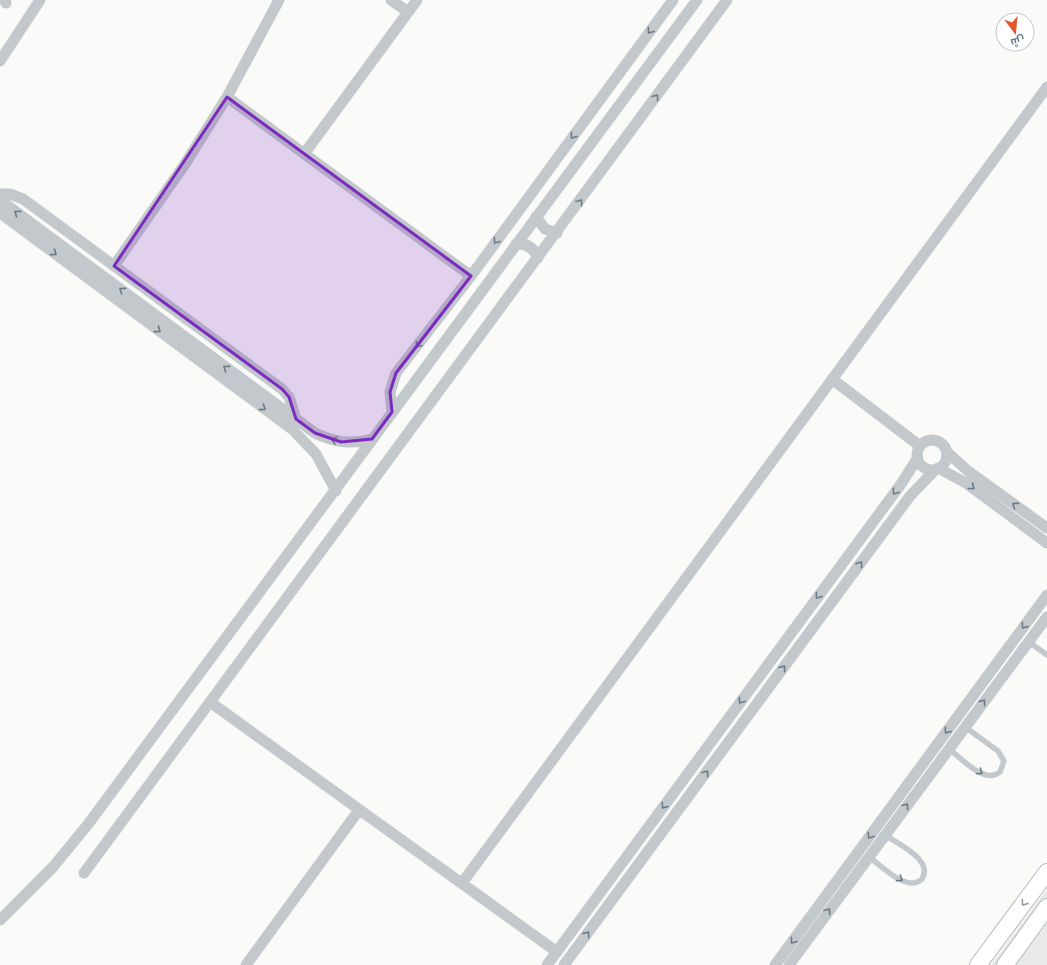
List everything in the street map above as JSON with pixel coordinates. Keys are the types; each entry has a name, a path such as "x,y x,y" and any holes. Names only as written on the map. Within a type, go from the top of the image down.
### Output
{"street":[{"path":"0,61 40,0"},
{"path":"114,266 185,164 227,97 280,0"},
{"path":"391,0 408,12"},
{"path":"304,154 417,0"},
{"path":"392,412 390,392 396,373 471,276 673,0"},
{"path":"0,920 53,867 89,823 336,491 372,439 697,0"},
{"path":"84,873 557,233 727,0"},
{"path":"462,883 1047,87"},
{"path":"227,97 471,276"},
{"path":"0,194 10,194 23,199 282,388 289,397 296,419"},
{"path":"0,200 315,432 332,440 349,443 372,439"},
{"path":"0,213 292,429 316,454 336,491"},
{"path":"536,217 545,228 557,233"},
{"path":"516,244 521,243 531,247 538,258"},
{"path":"832,379 920,446"},
{"path":"547,965 901,484 917,459 917,452 920,446 926,441 934,440 941,443 948,453 971,474 1047,528"},
{"path":"564,965 905,503 918,487 936,470 945,464 948,453"},
{"path":"917,459 923,468 936,470 966,483 1047,543"},
{"path":"789,965 841,884 1047,595"},
{"path":"775,965 841,884 868,857 1046,620"},
{"path":"210,702 557,952"},
{"path":"246,965 360,810"},
{"path":"978,965 1047,872"},
{"path":"1005,965 1047,907"}],"lane":[{"path":"1029,642 1047,655"},
{"path":"949,749 986,776 994,776 1000,772 1004,761 1001,754 965,727"},
{"path":"868,857 904,882 916,884 922,880 925,872 922,861 885,835"}],"highlighted area":[{"path":"227,97 471,276 396,373 390,392 392,412 372,439 341,442 315,433 296,419 289,397 282,389 114,266"}],"shaded area":[{"path":"1047,889 1047,965 991,965"}]}
